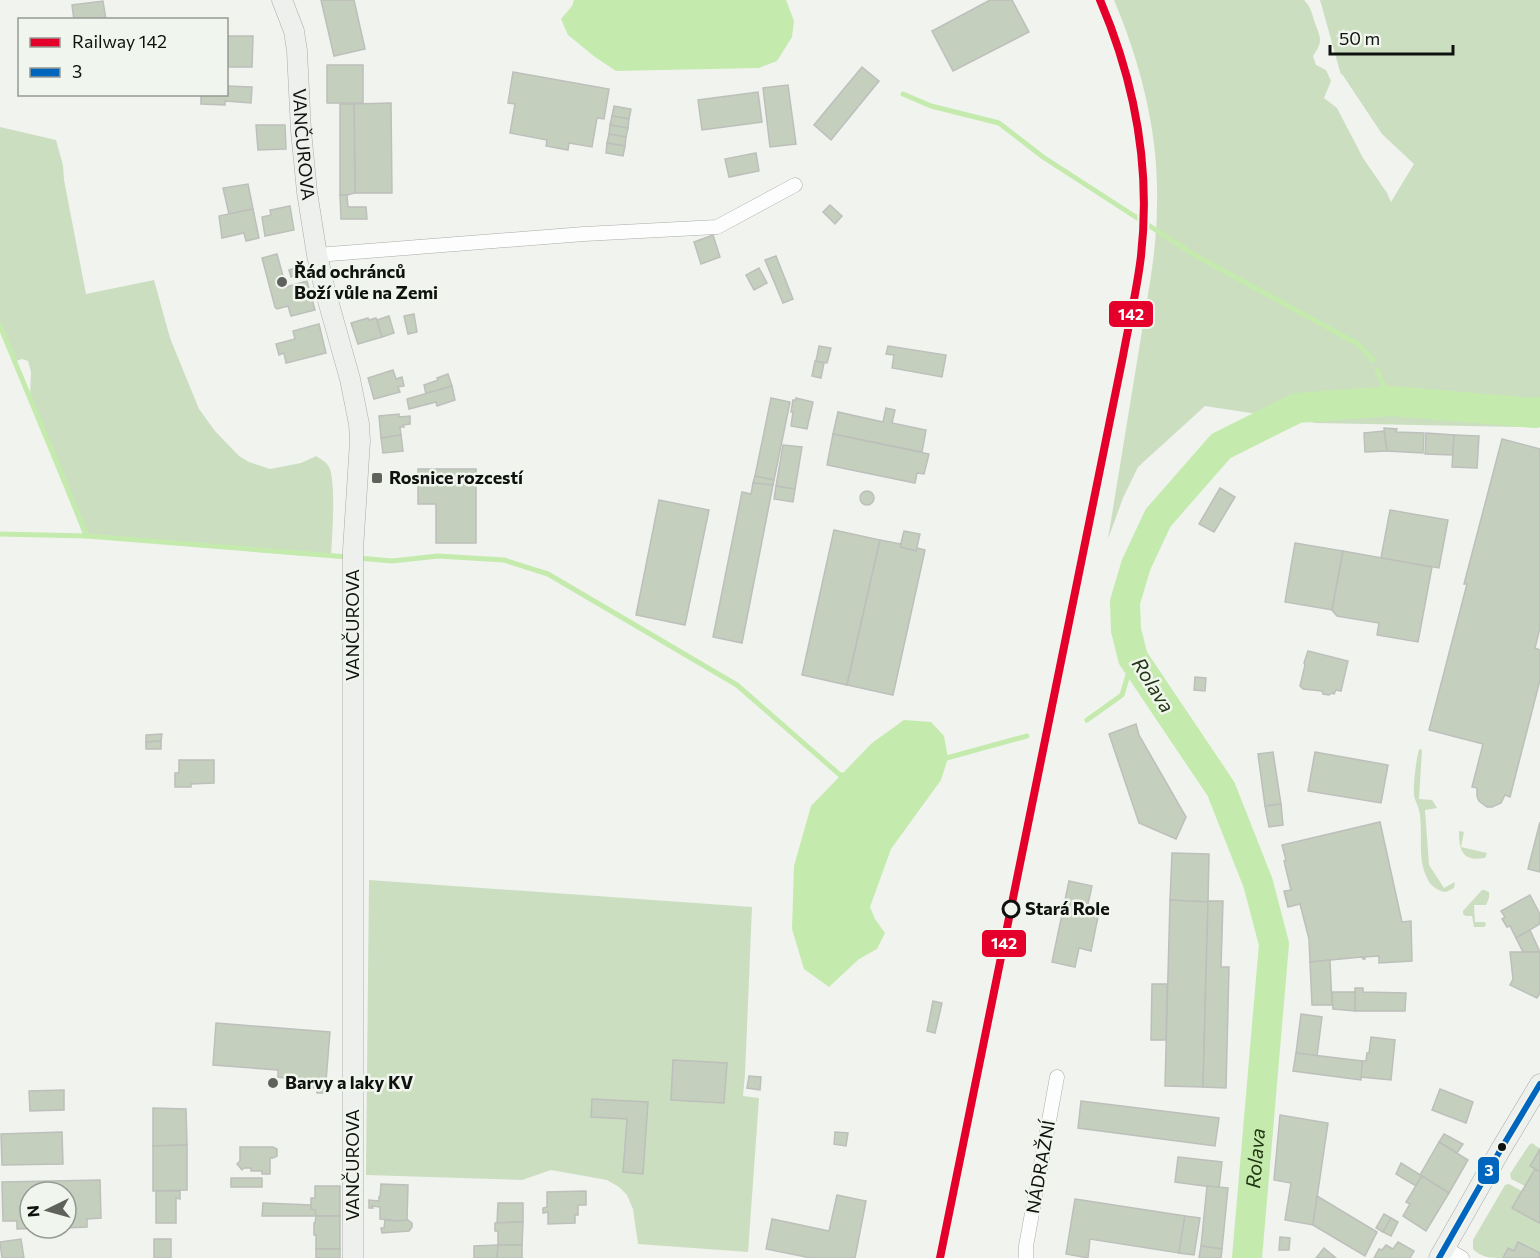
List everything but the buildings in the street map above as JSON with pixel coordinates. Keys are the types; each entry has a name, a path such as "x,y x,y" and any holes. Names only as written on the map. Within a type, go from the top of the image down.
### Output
{"street":[{"name":"VANČUROVA","path":"282,0 294,31 297,51 303,152 317,255 355,402 360,441 353,550 353,1258"},
{"path":"317,255 584,234 717,227 795,185"},
{"name":"NÁDRAŽNÍ","path":"1026,1258 1026,1246 1057,1077"},
{"path":"1449,1255 1501,1149 1540,1084"}],"shaded area":[{"path":"574,0 786,0 794,21 792,37 777,61 759,68 616,71 568,35 561,19"},
{"path":"1114,0 1304,0 1311,11 1320,37 1320,43 1313,56 1316,65 1326,70 1331,81 1324,98 1337,108 1363,158 1391,202 1414,164 1382,134 1341,75 1320,0 1540,0 1540,421 1519,427 1316,423 1205,406 1138,467 1123,498 1108,539 1151,272 1157,204 1155,152 1146,100 1124,24"},
{"path":"0,127 56,140 63,165 86,294 154,280 170,338 199,409 215,431 239,456 270,469 301,463 316,456 324,461 330,469 333,488 331,557 84,537 30,396 31,372 28,361 22,359 16,361 0,330"},
{"path":"904,720 931,722 944,736 948,758 941,780 891,849 870,907 885,933 877,949 859,959 829,987 804,969 792,929 794,866 811,806 872,743"},
{"path":"1419,749 1422,750 1419,799 1432,800 1437,808 1425,810 1429,865 1444,888 1455,882 1454,888 1446,892 1431,885 1422,863 1419,808 1414,796"},
{"path":"1459,831 1464,832 1461,847 1487,853 1485,858 1471,858 1463,853 1461,849 1460,844"},
{"path":"369,880 752,907 743,1096 759,1098 748,1252 638,1244 633,1209 627,1195 607,1180 551,1170 522,1180 366,1175"},
{"path":"1482,890 1489,892 1489,898 1486,905 1474,905 1475,922 1485,922 1486,925 1474,927 1472,916 1466,916 1463,911"},
{"path":"1532,1143 1540,1149 1535,1169 1525,1186 1511,1179 1510,1174"},
{"path":"1509,1184 1522,1191 1512,1208 1538,1223 1540,1221 1540,1254 1518,1243 1514,1251 1508,1248 1503,1258 1483,1256 1473,1249 1473,1240 1505,1185"}],"waterway":[{"path":"903,94 931,106 999,123 1043,157 1193,254 1358,344 1373,360"},
{"path":"0,326 87,536"},
{"path":"1377,370 1391,401"},
{"name":"Rolava","path":"1247,1258 1274,944 1258,883 1221,789 1133,658 1126,630 1125,602 1136,565 1158,518 1221,446 1297,408 1391,401 1540,412"},
{"path":"0,534 87,536 348,557"},
{"path":"358,558 392,561 438,556 504,560 548,574 737,685 840,775 846,775"},
{"path":"1087,720 1122,695 1133,658"},
{"path":"943,759 1027,736"}],"rail line":[{"name":"142","path":"940,1258 1123,356 1141,256 1144,190 1137,125 1123,62 1100,0"}],"transit line":[{"name":"3","path":"1439,1258 1540,1084"}],"place":[{"name":"Řád ochránců Boží vůle na Zemi","path":"282,282"},
{"name":"Rosnice rozcestí","path":"377,478"},
{"name":"Stará Role","path":"1011,909"},
{"name":"Barvy a laky KV","path":"273,1083"}]}
